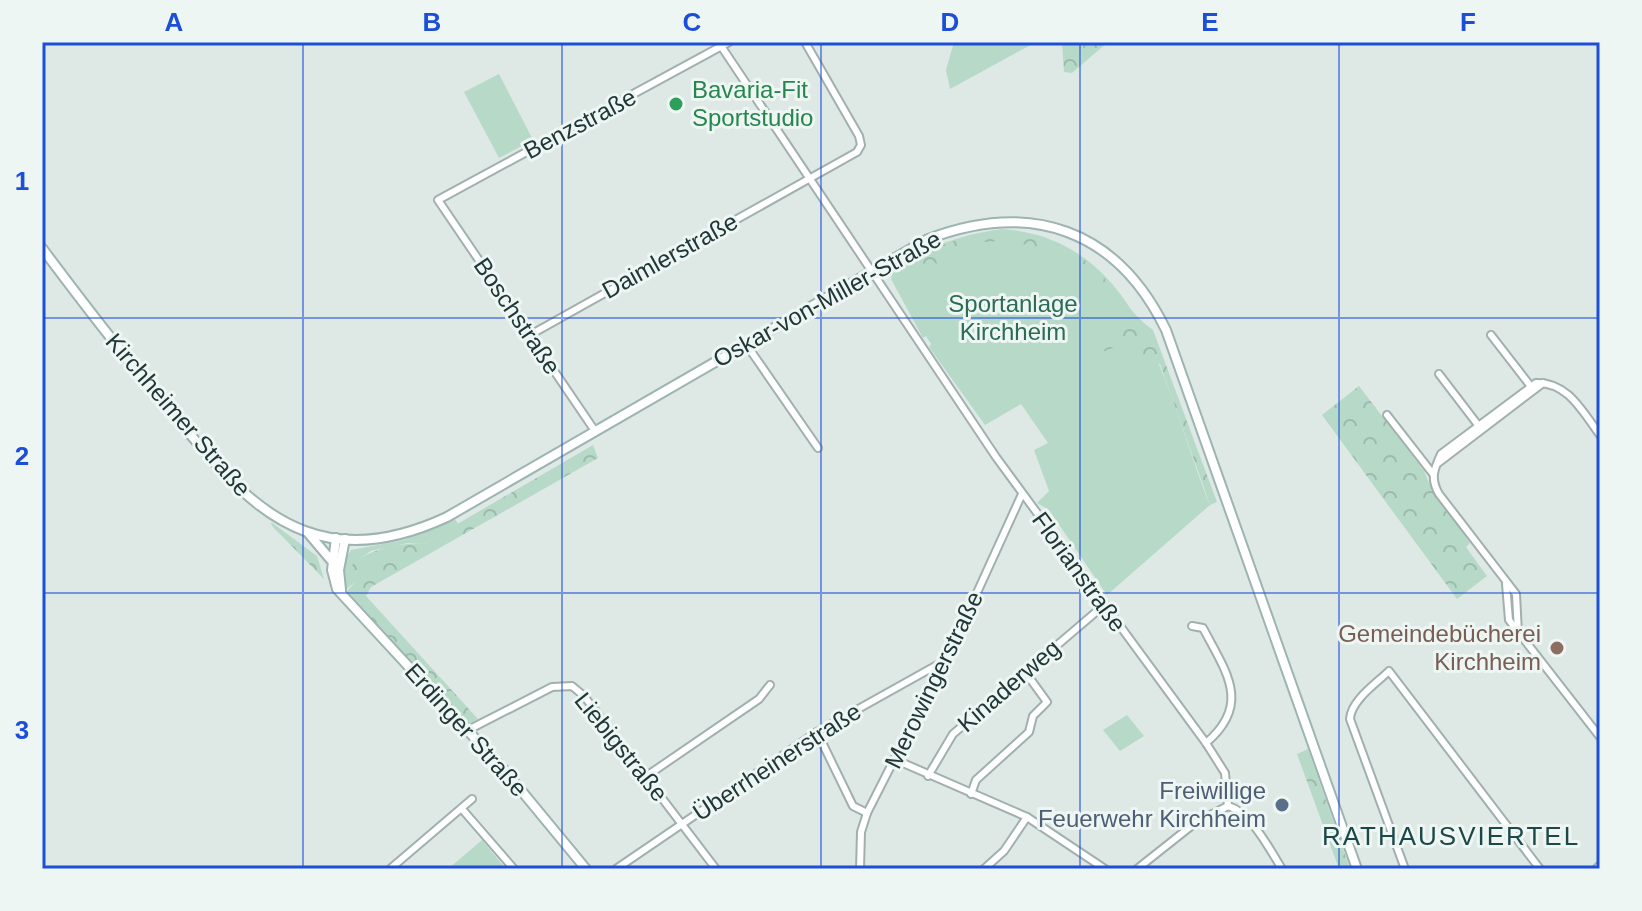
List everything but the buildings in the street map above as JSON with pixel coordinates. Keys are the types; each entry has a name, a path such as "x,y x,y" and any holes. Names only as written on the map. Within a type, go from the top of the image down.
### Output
{"main road":[{"name":"Oskar-von-Miller-Straße","path":"340,538 396,536 431,525 869,271 950,231 1011,220 1050,226 1080,237 1110,255 1136,280 1159,314 1178,360 1357,869"},
{"name":"Kirchheimer Straße","path":"42,248 137,372 219,467 262,508 304,531 340,538"},
{"name":"Erdinger Straße","path":"304,531 332,560"},
{"name":"Erdinger Straße","path":"340,538 332,560 332,579 342,594 468,730 586,869"},
{"path":"340,538 342,594"}],"street":[{"name":"Benzstraße","path":"438,200 729,42"},
{"name":"Daimlerstraße","path":"530,335 857,152 861,145 859,136 805,42"},
{"name":"Florianstraße","path":"721,46 869,271 1022,494 1206,743 1225,773 1228,806"},
{"name":"Boschstraße","path":"438,200 595,431"},
{"path":"1491,335 1529,384"},
{"path":"746,344 818,448"},
{"path":"1439,374 1478,425"},
{"path":"1436,464 1543,383"},
{"path":"1433,474 1441,454 1529,384 1543,383 1563,388 1600,435"},
{"path":"1387,415 1433,474 1439,494 1516,594 1518,633 1600,737"},
{"path":"1591,423 1600,416"},
{"name":"Merowingerstraße","path":"860,869 861,832 867,813 942,666 1022,494"},
{"name":"Kinaderweg","path":"928,776 953,734 1103,606"},
{"path":"1192,626 1203,628 1232,691 1232,713 1206,743"},
{"name":"Überrheinerstraße","path":"616,869 817,732 937,665 942,666"},
{"path":"1405,869 1350,719 1350,712 1359,700 1389,671 1540,869"},
{"path":"971,794 976,780 1029,732 1033,716 1047,702 1026,673"},
{"path":"648,775 759,699 770,685"},
{"name":"Liebigstraße","path":"468,730 552,687 572,686 584,696 648,775 716,869"},
{"path":"817,732 853,806 867,813"},
{"path":"896,760 1027,817 1105,869"},
{"path":"390,869 472,799"},
{"path":"1137,869 1195,823 1228,806 1235,808 1249,823 1282,869"},
{"path":"462,809 514,869"},
{"path":"984,869 1004,851 1027,817"}],"green space":[{"path":"954,42 1036,42 950,89 946,70"},
{"path":"1062,42 1108,42 1072,73 1064,72"},
{"path":"499,74 533,140 499,158 464,92"},
{"name":"Sportanlage Kirchheim","path":"1002,229 1050,239 1089,261 1119,293 1144,331 1163,374 1210,505 1107,595 1049,510 1037,503 1049,491 1034,450 1048,443 1021,404 985,425 929,347 931,344 926,336 923,338 891,279 894,268 933,248 973,234"},
{"path":"1001,230 1045,239 1072,252 1096,269 1139,319 1153,330 1217,502 1210,505 1160,364 1118,346 1094,355 1087,351 1122,329 1124,322 1110,299 1091,278 1068,261 1014,242 986,242 960,249 937,264 930,260 897,280 900,288 897,290 893,279 895,268 946,244"},
{"path":"1359,386 1424,471 1430,485 1470,543 1466,547 1487,576 1457,599 1322,415"},
{"path":"593,445 598,458 371,587 366,596 478,719 467,725 347,591 355,582 351,572 353,562 386,547 423,544"},
{"path":"455,519 458,524 423,544 408,543 371,551 354,562 355,582 344,591 344,561 351,550 404,540"},
{"path":"271,522 317,556 324,579 272,526"},
{"path":"1127,715 1144,736 1120,751 1103,730"},
{"path":"1308,749 1350,869 1339,869 1297,754"},
{"path":"482,840 506,869 448,869"}],"place":[{"name":"Bavaria-Fit Sportstudio","path":"676,104"},
{"name":"Gemeindebücherei Kirchheim","path":"1557,648"},
{"name":"Freiwillige Feuerwehr Kirchheim","path":"1282,805"}],"district":[{"name":"RATHAUSVIERTEL","path":"1451,836"}]}
